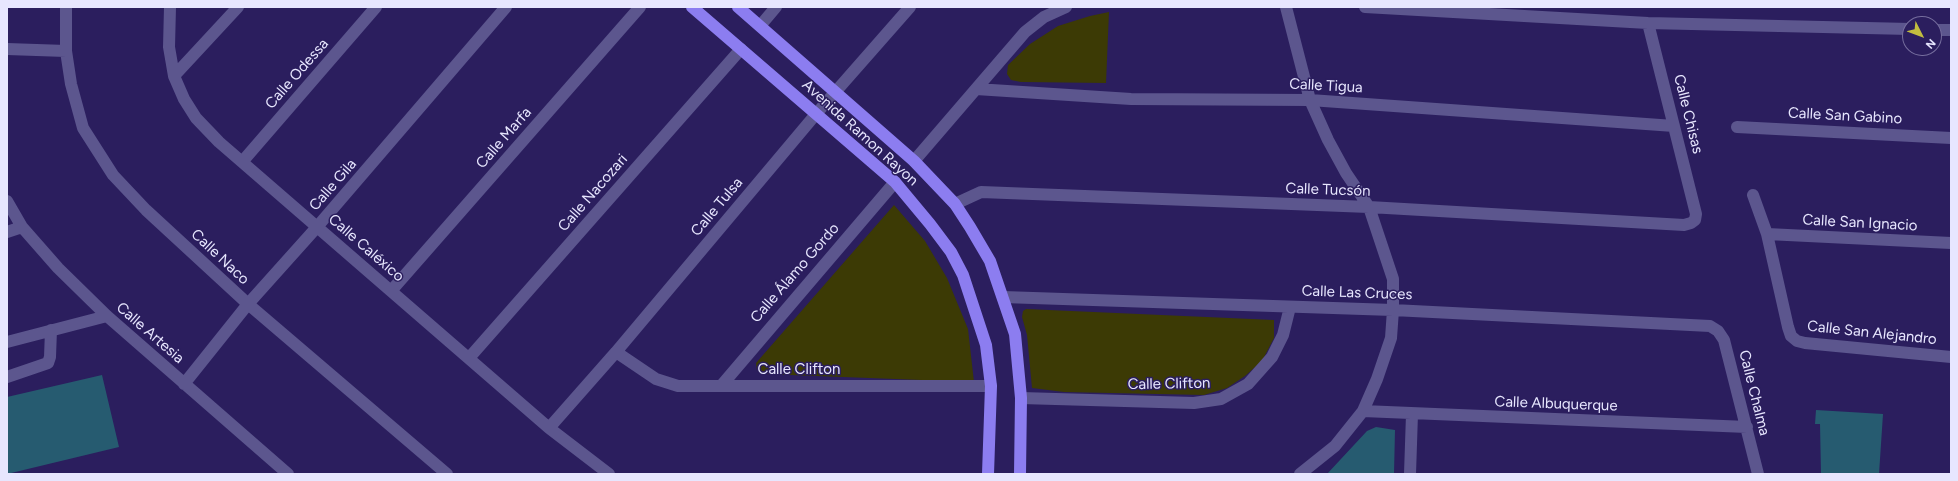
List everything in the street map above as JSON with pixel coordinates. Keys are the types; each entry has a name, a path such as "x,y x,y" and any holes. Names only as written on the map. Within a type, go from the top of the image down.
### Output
{"main road":[{"name":"Avenida Ramon Rayon","path":"692,7 895,182 951,252 963,275 986,345 991,386 988,474"},
{"name":"Avenida Ramon Rayon","path":"738,7 914,161 955,204 990,261 1015,334 1021,398 1020,474"}],"street":[{"name":"Calle Naco","path":"66,7 66,51 71,84 83,128 113,175 146,210 248,304 447,474"},
{"name":"Calle Caléxico","path":"170,7 169,47 174,76 184,99 196,118 219,142 391,291 550,428 609,474"},
{"path":"174,76 238,7"},
{"name":"Calle Odessa","path":"242,162 376,7"},
{"name":"Calle Gila","path":"184,384 248,304 318,227 506,7"},
{"name":"Calle Marfa","path":"391,291 640,7"},
{"path":"760,26 776,7"},
{"name":"Calle Tulsa","path":"550,428 616,352 816,114 910,7"},
{"path":"914,161 1025,32 1044,18 1066,7"},
{"path":"1286,7 1310,100 1328,140 1346,173 1369,207 1393,279 1391,338 1377,379 1363,411 1335,446 1300,474"},
{"path":"1365,7 1648,23 1902,29"},
{"name":"Calle Chisas","path":"1648,23 1696,214"},
{"name":"Calle Nacozari","path":"469,358 741,49"},
{"path":"7,50 66,51"},
{"name":"Calle Tigua","path":"976,89 1131,99 1310,100 1674,126"},
{"name":"Calle San Gabino","path":"1737,127 1951,138"},
{"name":"Calle Álamo Gordo","path":"721,386 895,182"},
{"name":"Calle Tucsón","path":"955,204 981,192 1369,207 1684,225 1695,220 1696,214"},
{"path":"1753,195 1767,234"},
{"name":"Calle Artesia","path":"7,201 22,227 58,268 107,316 288,474"},
{"path":"7,232 22,227"},
{"name":"Calle San Ignacio","path":"1767,234 1951,243"},
{"name":"Calle San Alejandro","path":"1767,234 1788,327 1791,336 1797,341 1951,357"},
{"name":"Calle Las Cruces","path":"1003,297 1393,310 1710,326"},
{"name":"Calle Clifton","path":"1021,398 1194,403 1221,399 1248,384 1272,357 1283,335 1290,307"},
{"path":"7,342 107,316"},
{"name":"Calle Chalma","path":"1710,326 1718,331 1724,340 1758,474"},
{"path":"7,378 48,363 50,357 51,330"},
{"name":"Calle Clifton","path":"616,352 656,379 670,384 688,387 991,386"},
{"name":"Calle Albuquerque","path":"1363,411 1747,427"},
{"path":"1410,474 1412,414"}],"shaded area":[{"path":"1109,12 1106,83 1021,82 1011,80 1007,74 1008,65 1030,44 1058,26"},
{"path":"894,205 925,241 947,278 968,329 974,382 764,374 757,371 756,363"},
{"path":"1026,309 1274,320 1274,338 1262,361 1245,376 1227,388 1204,395 1064,392 1032,388 1027,335 1022,317 1023,311"}],"building":[{"path":"102,375 119,447 7,474 7,397"},
{"path":"1816,410 1883,414 1879,474 1821,474 1820,424 1815,424"},
{"path":"1376,427 1395,430 1394,474 1327,474 1367,431"}]}
